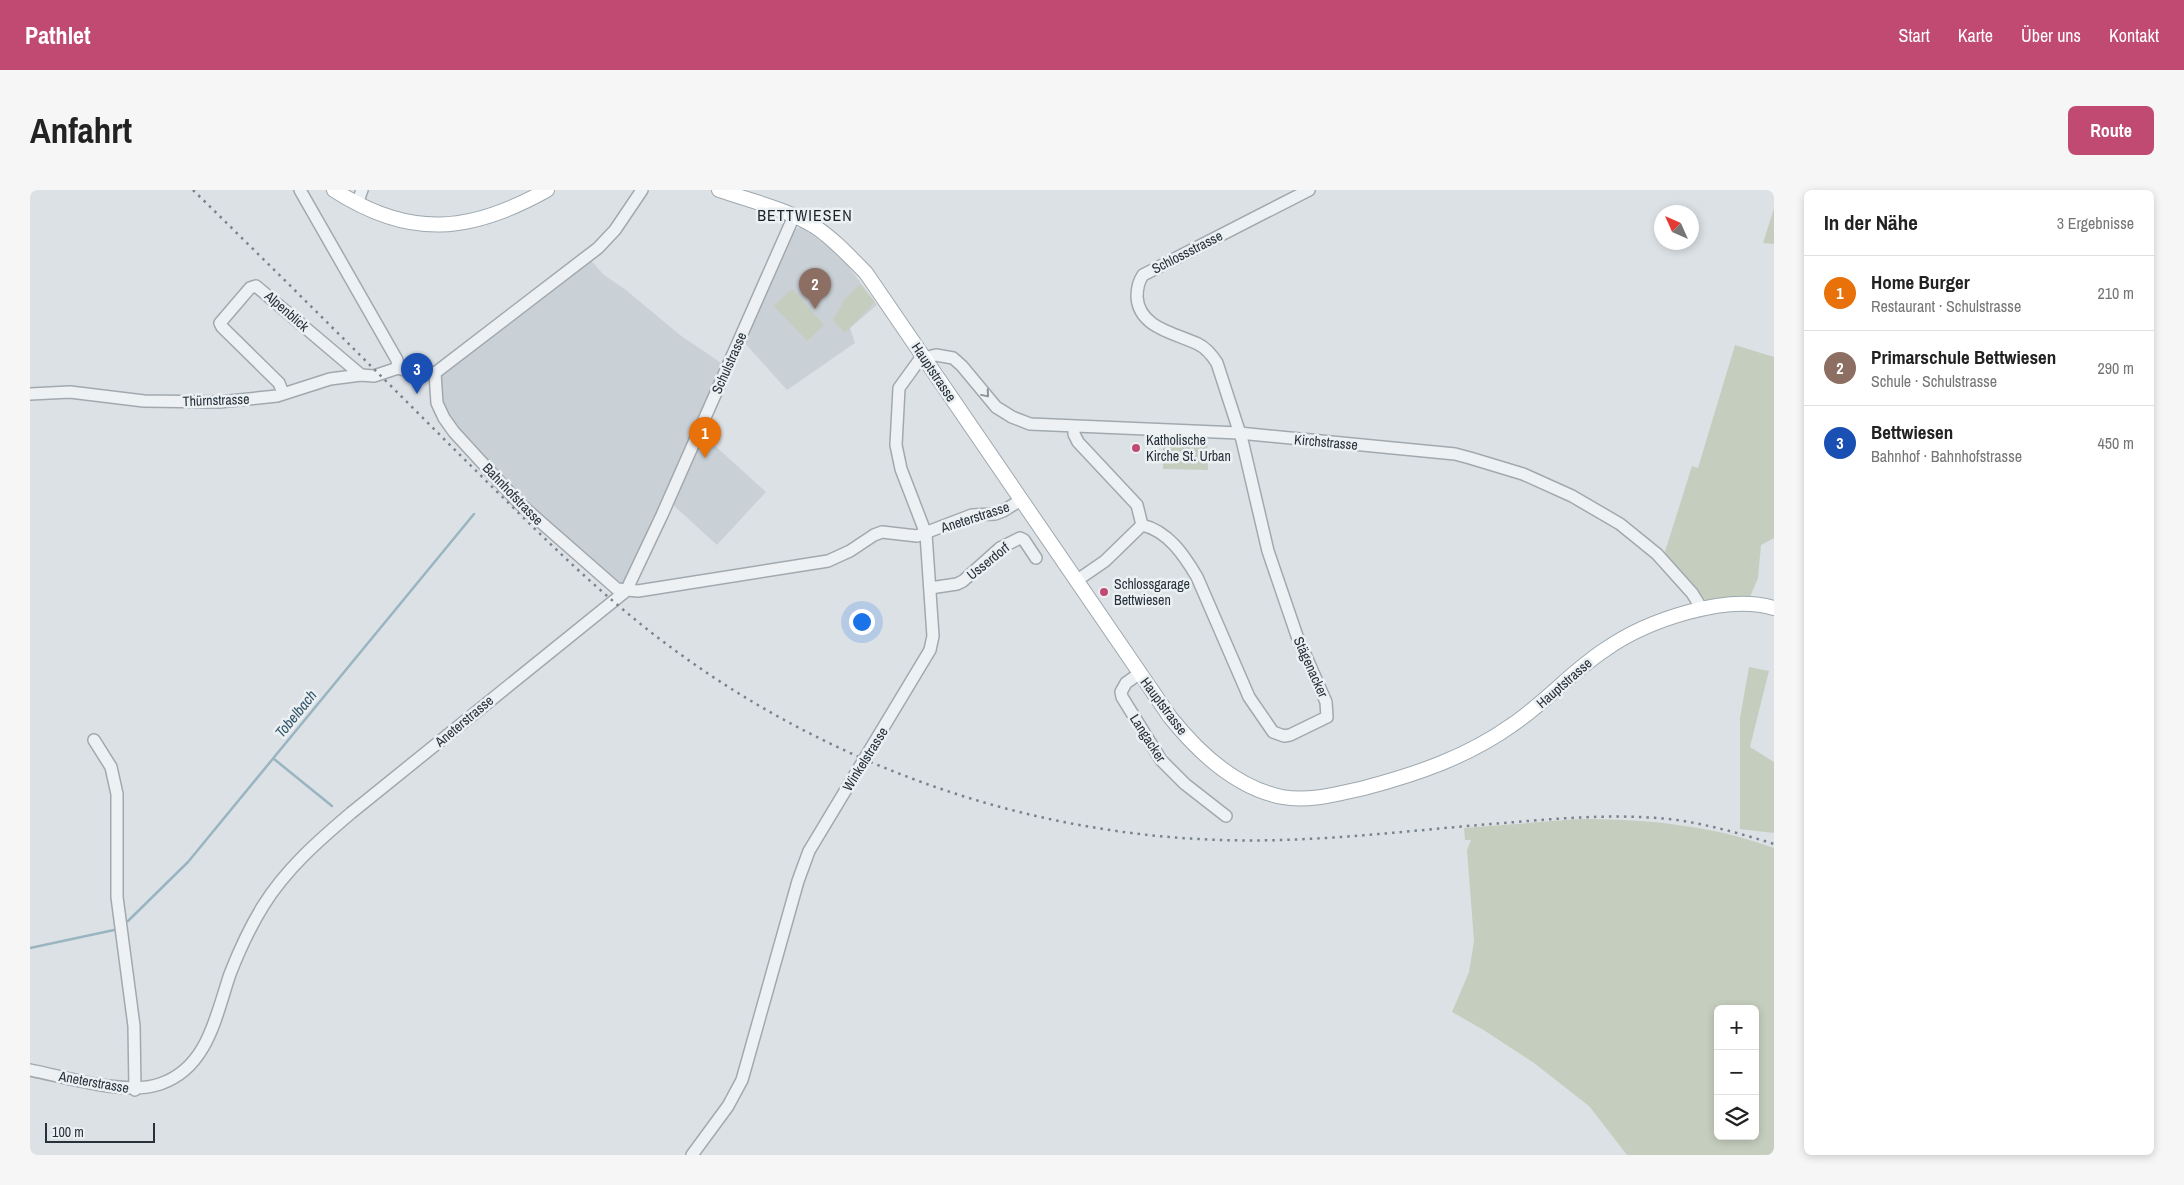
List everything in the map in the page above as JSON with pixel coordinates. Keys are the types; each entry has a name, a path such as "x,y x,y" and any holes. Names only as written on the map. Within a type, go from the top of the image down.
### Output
{"main road":[{"path":"334,190 357,204 394,220 418,224 453,224 483,219 503,213 547,190"},
{"name":"Hauptstrasse","path":"719,190 794,216 829,237 866,273 1178,728 1199,750 1224,769 1252,786 1272,794 1295,799 1316,798 1420,772 1459,756 1495,737 1520,720 1592,659 1618,641 1649,627 1702,609 1738,603 1774,608"}],"street":[{"path":"300,190 397,360 398,368 408,371 435,372 593,252 614,230 642,190"},
{"path":"357,204 362,190"},
{"name":"Schlossstrasse","path":"1240,433 1217,362 1209,352 1199,345 1171,334 1146,318 1137,300 1138,282 1143,275 1309,190"},
{"name":"Schulstrasse","path":"626,591 794,216"},
{"name":"Alpenblick","path":"283,393 279,384 222,328 220,323 250,288 256,286 261,288 361,375"},
{"name":"Kirchstrasse","path":"924,358 936,354 953,358 996,407 1012,417 1030,424 1240,433 1455,454 1523,474 1572,496 1620,524 1656,554 1692,593 1702,609"},
{"name":"Winkelstrasse","path":"692,1155 728,1106 742,1080 793,898 809,851 930,650 934,636 926,534 901,469 896,445 899,388 915,364 924,358"},
{"name":"Thürnstrasse","path":"30,394 70,392 144,401 244,401 295,391 330,379 361,375 380,375 398,368"},
{"name":"Bahnhofstrasse","path":"435,372 437,403 444,418 454,432 505,489 537,520 617,589 626,591"},
{"path":"1074,427 1074,434 1078,442 1137,505 1142,525 1105,561 1076,581"},
{"name":"Stägenacker","path":"1142,525 1163,533 1186,560 1200,584 1249,697 1273,732 1284,736 1290,735 1327,717 1326,702 1297,636 1268,551 1240,433"},
{"name":"Aneterstrasse","path":"30,1070 135,1090 161,1084 186,1069 201,1053 210,1036 245,937 263,905 290,869 351,813 509,683 626,591 638,591 828,561 850,551 874,535 882,532 917,536 926,534 962,518 1003,511 1021,500"},
{"name":"Usserdorf","path":"930,588 957,584 963,581 1000,548 1020,538 1024,540 1036,558"},
{"name":"Langacker","path":"1140,674 1126,683 1121,692 1122,697 1149,743 1173,773 1226,816"},
{"path":"94,740 111,767 117,794 117,897 134,1026 135,1090"}],"shaded area":[{"path":"802,227 843,259 877,305 850,328 855,343 787,390 743,341 794,230"},
{"path":"588,257 604,275 626,290 680,335 727,367 626,591 565,545 444,418 436,384 445,365"},
{"path":"701,433 766,492 717,545 671,503"}],"green space":[{"path":"1774,208 1774,244 1763,243"},
{"path":"860,284 875,302 845,333 833,320 845,299"},
{"path":"792,289 824,325 807,341 774,306"},
{"path":"1735,345 1774,357 1774,538 1761,545 1758,578 1750,597 1708,603 1663,558 1692,466 1698,468"},
{"path":"1166,434 1207,437 1208,470 1163,469 1163,436"},
{"path":"1749,667 1769,671 1750,747 1774,762 1774,833 1740,829 1740,718"},
{"path":"1579,819 1629,820 1702,829 1751,840 1774,848 1774,1155 1627,1155 1589,1106 1534,1063 1452,1012 1469,972 1474,941 1467,850 1471,840 1465,840 1464,828"}],"waterway":[{"name":"Tobelbach","path":"128,921 188,862 474,514"},
{"path":"274,759 332,806"},
{"path":"30,948 114,930"}],"railway":[{"path":"193,190 538,532 621,608 680,654 740,695 804,730 870,762 938,788 1008,809 1079,825 1151,835 1223,840 1293,840 1547,819 1634,817 1689,822 1726,830 1774,844"}],"place":[{"name":"Primarschule Bettwiesen","path":"815,309"},
{"name":"Bettwiesen","path":"417,394"},
{"name":"Katholische Kirche St. Urban","path":"1136,448"},
{"name":"Home Burger","path":"705,458"},
{"name":"Schlossgarage Bettwiesen","path":"1104,592"}],"district":[{"name":"BETTWIESEN","path":"805,215"}]}
